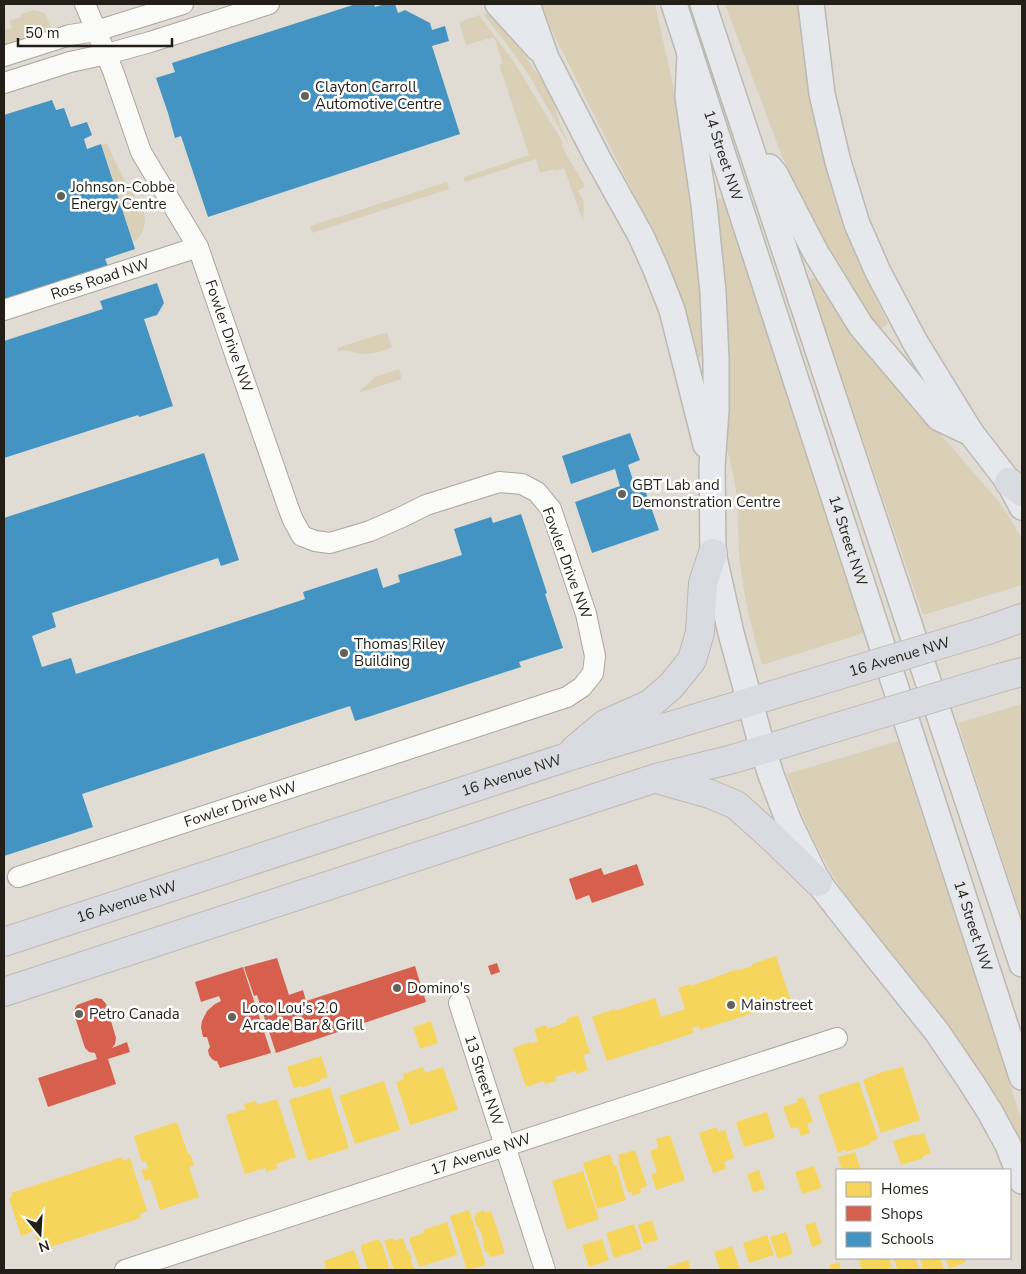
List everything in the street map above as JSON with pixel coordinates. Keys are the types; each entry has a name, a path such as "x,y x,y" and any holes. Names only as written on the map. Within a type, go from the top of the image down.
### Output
{"highway":[{"path":"567,757 605,724 650,704 672,686 692,660 700,632 703,583 713,553"},
{"name":"16 Avenue NW","path":"4,942 567,757 988,630 1022,618"},
{"path":"4,992 656,778 733,759 1013,674"},
{"path":"656,778 710,794 736,805 818,882"}],"main road":[{"path":"498,4 546,58"},
{"path":"527,4 546,58 656,266 672,310 712,467"},
{"name":"14 Street NW","path":"674,4 1022,1077"},
{"name":"14 Street NW","path":"704,4 1022,964"},
{"path":"811,4 822,94 838,162 857,224 878,272 915,342 971,433 1016,487 1022,507"},
{"path":"690,54 688,97 704,204 713,292 716,360 716,410 712,467 713,553 731,634 763,750 789,822 818,882 957,1060 999,1128 1022,1181"},
{"path":"753,150 775,174 816,253 861,326 939,418 971,433"}],"street":[{"name":"Fowler Drive NW","path":"18,877 567,697 582,687 593,674 595,656 586,614 551,509 537,492 522,484 499,482 426,505 370,531 330,543 315,541 302,536 288,507 198,248 140,152 106,54 85,4"},
{"path":"4,56 70,35 96,31 183,4"},
{"path":"4,83 70,62 150,42 269,4"},
{"name":"Ross Road NW","path":"4,310 198,248"},
{"name":"13 Street NW","path":"459,1003 545,1270"},
{"name":"17 Avenue NW","path":"125,1270 837,1038"}],"shaded area":[{"path":"540,4 655,4 673,85 692,195 705,355 697,358 664,257"},
{"path":"725,4 798,4 812,102 829,174 853,246 888,324 878,330 835,267 796,189"},
{"path":"34,10 45,13 52,30 4,45 4,31 12,28 9,21 21,17 21,14"},
{"path":"492,12 505,27 545,85 554,104 567,142 530,77 483,14"},
{"path":"479,15 514,62 559,136 564,150 585,186 578,191 584,202 583,221 564,168 540,173 536,159 465,182 464,177 529,155 499,64 503,63 494,37 466,45 459,22"},
{"path":"107,143 123,178 143,210 145,222 143,230 133,242 102,145"},
{"path":"447,182 449,189 312,233 310,226"},
{"path":"724,198 742,241 864,633 762,665 743,583 739,551 736,491 725,442 715,200"},
{"path":"818,276 923,414 999,502 1022,540 1022,585 923,615 808,280"},
{"path":"387,332 392,347 370,354 360,354 345,350 338,351 337,348"},
{"path":"399,369 402,379 358,393 375,377"},
{"path":"1022,704 1022,919 958,723"},
{"path":"898,741 1022,1121 1022,1144 1020,1145 1004,1113 970,1058 842,891 815,843 787,774"}],"building: Homes":[{"name":"Mainstreet","path":"776,956 791,1001 700,1030 699,1026 692,1028 694,1033 607,1061 592,1017 655,998 661,1017 685,1009 678,988 690,984 691,986 735,970 753,966 752,964"},
{"path":"578,1015 590,1053 583,1055 588,1070 577,1074 575,1071 555,1077 556,1081 545,1084 544,1081 526,1087 513,1048 538,1041 534,1029 546,1025 547,1029 567,1022 566,1019"},
{"path":"431,1021 438,1043 420,1049 413,1027"},
{"path":"321,1056 328,1077 301,1088 301,1086 294,1088 287,1067"},
{"path":"423,1067 425,1073 443,1067 458,1110 410,1125 396,1082 404,1079 403,1074"},
{"path":"903,1067 920,1120 881,1133 863,1080 882,1072"},
{"path":"384,1081 400,1130 355,1144 339,1096"},
{"path":"859,1082 878,1139 870,1142 871,1144 838,1153 818,1095"},
{"path":"330,1087 349,1148 308,1161 289,1100"},
{"path":"803,1097 813,1122 807,1124 810,1133 801,1136 798,1127 791,1129 783,1107 798,1102 797,1099"},
{"path":"277,1099 296,1157 276,1164 278,1168 266,1172 265,1168 245,1174 226,1115 246,1109 244,1104 256,1101 257,1105"},
{"path":"767,1112 775,1138 744,1147 736,1122"},
{"path":"177,1122 188,1154 190,1154 194,1165 189,1167 199,1197 160,1210 150,1179 145,1181 141,1170 148,1168 146,1161 142,1162 134,1136"},
{"path":"717,1127 718,1132 725,1130 734,1158 724,1162 726,1169 713,1173 699,1133"},
{"path":"924,1133 931,1153 923,1156 923,1158 901,1165 893,1141"},
{"path":"670,1135 685,1180 656,1190 651,1174 657,1173 650,1151 658,1148 656,1139"},
{"path":"635,1150 647,1186 640,1189 641,1193 633,1196 631,1191 628,1193 618,1161 620,1161 618,1155"},
{"path":"855,1152 861,1169 842,1169 838,1157"},
{"path":"610,1154 614,1166 616,1165 626,1200 597,1209 583,1163"},
{"path":"122,1157 123,1161 130,1158 147,1211 140,1214 141,1218 47,1248 46,1244 39,1247 34,1231 21,1236 9,1198 12,1197 11,1193"},
{"path":"814,1166 822,1188 802,1194 795,1172"},
{"path":"759,1170 765,1189 753,1193 747,1174"},
{"path":"583,1171 599,1219 567,1230 552,1181"},
{"path":"469,1210 486,1265 467,1270 450,1216"},
{"path":"484,1210 485,1213 491,1211 505,1253 493,1257 490,1257 487,1251 485,1252 479,1227 477,1227 474,1218 476,1217 475,1214"},
{"path":"652,1220 658,1240 644,1244 638,1225"},
{"path":"447,1222 457,1255 419,1267 409,1238 424,1233 423,1230"},
{"path":"815,1222 822,1243 812,1247 805,1225"},
{"path":"634,1224 642,1249 614,1258 606,1233"},
{"path":"786,1232 793,1254 778,1259 770,1237"},
{"path":"767,1235 774,1255 749,1263 743,1243"},
{"path":"393,1238 394,1241 403,1238 415,1270 394,1270 384,1241"},
{"path":"379,1239 389,1270 368,1270 361,1245"},
{"path":"602,1239 609,1260 589,1267 582,1245"},
{"path":"732,1246 740,1270 720,1270 714,1252"},
{"path":"354,1250 361,1270 326,1270 324,1261"},
{"path":"858,1259 889,1259 892,1266 890,1267 891,1270 862,1270"},
{"path":"893,1259 915,1259 919,1268 917,1270 898,1270"},
{"path":"920,1259 940,1259 944,1270 923,1270"},
{"path":"946,1259 967,1259 965,1260 966,1262 949,1269"},
{"path":"688,1260 691,1270 669,1270 667,1267"},
{"path":"839,1262 841,1270 831,1270 829,1265"}],"building: Shops":[{"path":"637,864 644,885 592,903 589,895 576,900 569,879 601,868 604,875"},
{"path":"277,958 289,995 303,990 306,1001 415,966 426,1002 276,1053 257,995 254,996 244,967"},
{"path":"497,963 500,972 491,975 488,966"},
{"name":"Loco Lou's 2.0 Arcade Bar & Grill","path":"243,967 271,1053 220,1068 217,1061 209,1055 208,1050 210,1047 207,1037 203,1037 201,1027 207,1011 221,1001 219,996 201,1002 195,982"},
{"path":"96,998 102,999 106,1004 116,1038 112,1048 127,1042 130,1052 108,1059 116,1084 48,1107 38,1078 97,1059 95,1053 89,1052 85,1048 74,1014 77,1005"}],"building: Schools":[{"name":"Clayton Carroll Automotive Centre","path":"356,4 374,4 375,7 395,4 398,13 405,10 430,23 432,30 445,26 449,41 432,46 460,134 208,217 181,136 175,138 156,78 175,72 172,63"},
{"name":"Johnson-Cobbe Energy Centre","path":"52,100 56,110 64,108 71,127 87,122 92,135 84,139 87,149 101,144 135,249 105,259 108,266 4,299 4,115"},
{"path":"157,283 164,303 157,315 144,319 173,406 139,417 138,415 4,458 4,341 103,309 100,301"},
{"name":"GBT Lab and Demonstration Centre","path":"630,433 640,460 628,465 633,480 641,478 659,530 592,553 575,502 620,486 615,469 571,484 562,456"},
{"name":"Thomas Riley Building","path":"204,453 239,560 221,566 218,558 52,613 56,627 32,636 42,667 71,658 76,674 305,599 303,592 377,568 383,588 400,582 398,575 462,555 454,529 491,517 493,523 521,514 563,648 519,662 521,667 355,721 350,706 82,794 93,827 4,856 4,518"}],"place":[{"name":"Clayton Carroll Automotive Centre","path":"305,96"},
{"name":"Johnson-Cobbe Energy Centre","path":"61,196"},
{"name":"GBT Lab and Demonstration Centre","path":"622,494"},
{"name":"Thomas Riley Building","path":"344,653"},
{"name":"Domino's","path":"397,988"},
{"name":"Mainstreet","path":"731,1005"},
{"name":"Petro Canada","path":"79,1014"},
{"name":"Loco Lou's 2.0 Arcade Bar & Grill","path":"232,1017"}]}
